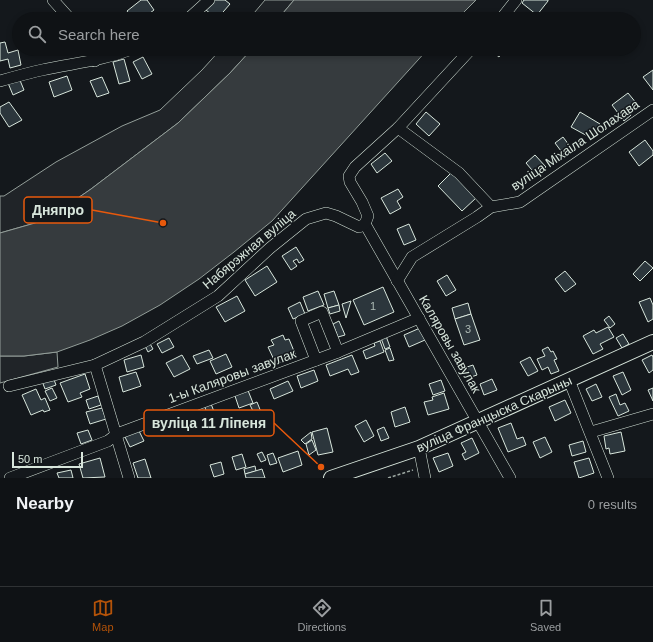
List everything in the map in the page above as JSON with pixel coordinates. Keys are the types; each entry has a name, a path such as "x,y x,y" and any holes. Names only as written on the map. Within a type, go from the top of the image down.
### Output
{"main road":[{"name":"вуліца Францыска Скарыны","path":"331,478 419,448 653,342"}],"street":[{"path":"53,0 64,12"},
{"path":"196,12 209,0"},
{"path":"507,12 516,0"},
{"path":"94,56 95,61"},
{"path":"0,81 42,70 95,61 114,56"},
{"path":"365,224 368,216 362,202 350,182 350,176 355,167 398,128 465,56"},
{"name":"вуліца Міхаіла Шолахава","path":"397,281 412,257 491,207 520,202 653,110"},
{"path":"398,128 459,173 491,207"},
{"name":"Набярэжная вуліца","path":"9,386 95,365 144,342 218,296 270,248 306,219 326,213 359,227 365,224"},
{"name":"Каляровы завулак","path":"365,224 510,478"},
{"path":"316,360 302,321 322,312 338,352"},
{"name":"1-ы Каляровы завулак","path":"10,478 108,441 117,434 338,352 419,318"},
{"path":"95,365 129,478"},
{"path":"569,380 591,432 608,478"},
{"path":"591,432 653,414"},
{"path":"419,448 425,478"}],"shaded area":[{"path":"265,0 294,0 284,12 255,12"},
{"path":"294,0 476,0 464,12 284,12"},
{"path":"215,56 246,56 178,123 91,189 59,211 35,223 0,233 0,196 4,196 56,162 122,126 160,110"},
{"path":"246,56 422,56 272,221 199,279 160,305 122,326 90,340 57,352 24,356 0,356 0,233 35,223 59,211 91,189 178,123"},
{"path":"57,352 58,367 0,383 0,356 24,356"}],"building":[{"path":"141,0 147,0 154,10 151,12 127,11"},
{"path":"214,0 225,0 230,4 223,12 208,12 206,10"},
{"path":"524,0 548,0 539,12 533,12 522,3"},
{"path":"5,42 8,53 12,52 12,56 19,56 21,65 10,68 8,59 0,61 0,43"},
{"path":"143,57 152,74 142,79 133,62"},
{"path":"124,59 130,81 119,84 113,62"},
{"path":"653,70 653,90 643,77"},
{"path":"67,76 72,90 54,97 49,82"},
{"path":"102,77 109,93 97,97 90,81"},
{"path":"19,78 24,90 13,95 8,83"},
{"path":"628,93 637,104 628,111 631,115 624,121 612,105"},
{"path":"9,102 22,120 9,127 0,113 0,107"},
{"path":"426,112 440,124 429,136 416,124"},
{"path":"580,112 600,124 591,138 571,127"},
{"path":"563,137 572,149 564,155 555,143"},
{"path":"645,140 653,151 653,155 639,166 629,152"},
{"path":"385,153 392,161 377,173 371,164"},
{"path":"535,155 546,167 537,176 526,163"},
{"path":"452,172 476,198 462,211 438,186"},
{"path":"398,189 403,197 397,201 401,208 390,214 381,198"},
{"path":"409,224 416,240 404,245 397,229"},
{"path":"296,247 304,260 299,263 297,259 293,261 297,266 291,270 282,256"},
{"path":"645,261 653,268 640,281 633,274"},
{"path":"267,266 277,282 255,296 245,280"},
{"path":"565,271 576,284 565,292 555,279"},
{"path":"447,275 456,290 446,296 437,281"},
{"path":"383,287 394,312 364,325 353,300"},
{"path":"318,291 324,305 308,311 303,297"},
{"path":"334,291 339,305 328,308 324,294"},
{"path":"237,296 245,311 225,322 216,307"},
{"path":"650,298 653,305 653,319 648,322 639,302"},
{"path":"351,301 346,318 342,304"},
{"path":"300,302 305,314 293,319 288,308"},
{"path":"468,303 471,314 455,319 452,308"},
{"path":"339,305 340,311 330,314 328,308"},
{"path":"471,314 480,340 464,345 455,319"},
{"path":"609,316 615,324 610,328 604,320"},
{"path":"339,321 345,335 338,337 333,324"},
{"path":"608,327 614,337 600,344 603,349 593,354 583,336 594,330 596,333"},
{"path":"420,328 425,340 409,347 404,335"},
{"path":"623,334 629,344 622,348 616,338"},
{"path":"283,335 285,340 289,339 296,356 276,364 268,347 274,345 271,340"},
{"path":"386,336 390,347 385,349 381,338"},
{"path":"169,338 174,347 162,353 157,344"},
{"path":"380,341 384,352 366,359 363,351 375,346 374,343"},
{"path":"149,342 153,349 148,352 144,344"},
{"path":"548,347 551,352 553,351 557,359 554,360 559,371 551,374 548,367 542,370 537,359 545,356 542,350"},
{"path":"390,348 394,360 389,361 385,350"},
{"path":"209,350 213,358 197,364 193,356"},
{"path":"226,354 232,367 216,374 210,361"},
{"path":"141,355 144,367 127,372 124,360"},
{"path":"182,355 190,369 174,377 166,363"},
{"path":"352,355 359,372 351,375 348,369 330,376 326,365"},
{"path":"652,355 653,370 649,373 642,360"},
{"path":"530,357 538,371 528,376 520,362"},
{"path":"473,365 477,375 468,378 464,368"},
{"path":"314,370 318,381 301,388 297,376"},
{"path":"136,372 141,386 123,392 119,377"},
{"path":"623,372 631,390 622,395 613,376"},
{"path":"85,374 90,389 80,393 82,397 68,402 60,383"},
{"path":"53,377 56,385 45,389 42,381"},
{"path":"492,379 497,390 484,395 480,384"},
{"path":"441,380 445,391 433,395 429,384"},
{"path":"288,381 293,391 274,399 270,389"},
{"path":"596,384 602,397 592,401 586,389"},
{"path":"52,388 57,398 50,401 45,391"},
{"path":"247,388 253,403 239,408 234,393"},
{"path":"653,388 653,401 648,390"},
{"path":"36,389 41,400 45,398 50,410 44,412 43,410 31,415 22,395"},
{"path":"444,393 449,409 428,415 424,402 433,400 432,397"},
{"path":"616,394 620,405 625,403 629,411 618,416 609,397"},
{"path":"98,396 101,405 89,409 86,400"},
{"path":"565,400 571,413 555,421 549,407"},
{"path":"210,401 216,417 201,423 198,413 206,410 203,403"},
{"path":"257,402 261,412 255,415 250,405"},
{"path":"405,407 410,422 395,427 391,412"},
{"path":"102,408 106,419 90,424 86,412"},
{"path":"366,420 374,436 364,442 355,426"},
{"path":"511,423 517,439 523,437 526,445 508,452 498,428"},
{"path":"384,427 389,438 381,441 377,430"},
{"path":"327,428 333,452 318,455 312,432"},
{"path":"138,429 144,441 130,447 124,435"},
{"path":"88,430 92,440 81,444 77,433"},
{"path":"311,432 312,439 305,444 301,440"},
{"path":"621,432 625,451 610,454 609,448 606,449 604,436"},
{"path":"545,437 552,452 540,458 533,442"},
{"path":"472,438 479,453 465,460 462,454 466,452 461,443"},
{"path":"312,440 316,450 309,455 306,444"},
{"path":"583,441 586,452 572,456 569,445"},
{"path":"298,451 302,465 283,472 278,458"},
{"path":"262,452 266,460 261,462 257,454"},
{"path":"273,453 277,463 270,465 267,455"},
{"path":"448,453 453,466 439,472 433,458"},
{"path":"242,454 246,467 236,470 232,457"},
{"path":"100,458 105,477 83,478 79,464"},
{"path":"589,458 594,473 579,478 574,462"},
{"path":"145,459 151,478 138,478 133,463"},
{"path":"221,462 224,474 214,477 210,465"},
{"path":"255,466 256,471 245,474 244,469"},
{"path":"262,469 265,478 246,478 245,474"},
{"path":"71,470 73,478 59,478 57,473"}],"place":[{"name":"Дняпро","path":"163,223"},
{"name":"вуліца 11 Ліпеня","path":"321,467"}]}
